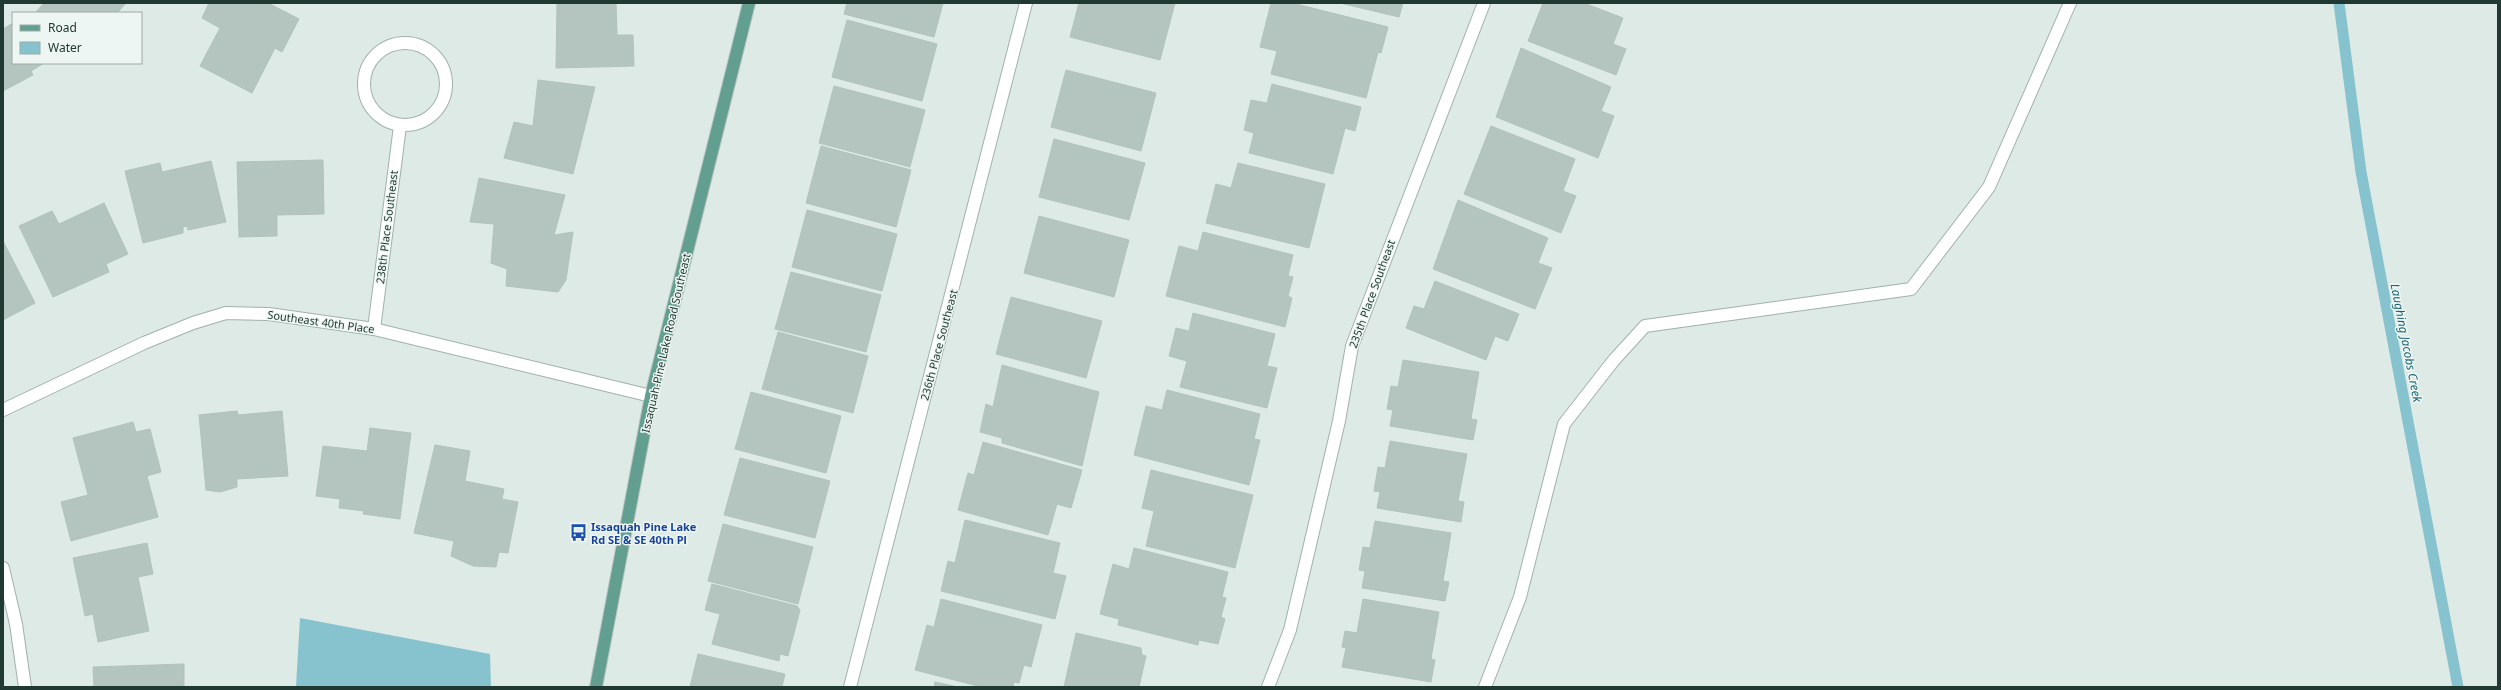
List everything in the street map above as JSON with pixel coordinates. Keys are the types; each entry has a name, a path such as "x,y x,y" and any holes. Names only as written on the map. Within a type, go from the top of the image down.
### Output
{"main road":[{"name":"Issaquah-Pine Lake Road Southeast","path":"596,687 651,396 749,3"}],"street":[{"name":"236th Place Southeast","path":"850,687 1026,3"},
{"name":"235th Place Southeast","path":"1268,687 1290,630 1339,421 1352,346 1484,3"},
{"path":"1485,687 1520,596 1564,424 1614,360 1644,326 1911,289 1989,187 2070,3"},
{"path":"411,43 425,47 440,62 447,82 445,96 439,109 428,119 414,125 400,126 386,121 375,112 367,100 364,86 365,72 372,59 383,49 396,44 411,43"},
{"name":"238th Place Southeast","path":"374,329 400,126"},
{"name":"Southeast 40th Place","path":"3,410 144,343 193,323 226,313 269,314 374,329 651,396"},
{"path":"3,568 16,624 25,687"}],"water":[{"path":"300,618 490,654 491,687 296,687"}],"building":[{"path":"44,3 126,3 118,12 36,12"},
{"path":"209,3 268,3 299,19 282,52 275,48 252,93 200,66 220,28 202,18"},
{"path":"557,3 616,3 617,35 633,35 634,66 556,68"},
{"path":"847,3 943,3 934,37 844,14"},
{"path":"1079,3 1175,3 1160,60 1070,37"},
{"path":"1271,3 1292,3 1388,27 1381,53 1378,52 1366,98 1271,74 1277,51 1260,47"},
{"path":"1340,3 1403,3 1399,17"},
{"path":"1543,3 1584,3 1623,18 1613,44 1626,49 1616,75 1528,41"},
{"path":"847,20 937,44 922,101 832,77"},
{"path":"12,24 12,64 42,64 31,71 33,75 3,91 3,29"},
{"path":"1521,48 1611,87 1601,111 1614,116 1598,158 1496,117"},
{"path":"1066,70 1156,93 1141,151 1051,127"},
{"path":"538,80 595,87 573,174 504,158 514,122 533,126"},
{"path":"1272,84 1361,107 1355,131 1345,128 1333,174 1249,153 1254,133 1244,130 1251,100 1267,103"},
{"path":"834,86 925,110 910,167 819,143"},
{"path":"1491,126 1575,159 1563,191 1576,196 1561,233 1464,194"},
{"path":"1054,139 1145,163 1129,220 1039,197"},
{"path":"821,146 911,170 896,227 806,203"},
{"path":"323,160 324,214 277,215 277,236 239,237 237,162"},
{"path":"211,161 226,222 188,230 187,226 183,227 183,233 143,243 125,171 160,163 162,172"},
{"path":"1238,163 1325,184 1309,248 1206,223 1216,184 1231,188"},
{"path":"479,178 565,195 554,235 573,232 566,280 558,292 506,286 507,269 491,263 494,224 470,222"},
{"path":"1458,200 1548,238 1538,263 1552,268 1535,309 1433,269"},
{"path":"104,203 128,254 106,264 109,272 53,297 19,226 52,211 59,224"},
{"path":"807,210 897,234 882,291 792,267"},
{"path":"1039,216 1129,240 1114,297 1024,273"},
{"path":"1203,232 1293,255 1288,276 1293,277 1288,296 1292,298 1285,327 1166,296 1179,246 1198,251"},
{"path":"3,241 35,303 3,320"},
{"path":"791,272 881,295 866,352 775,329"},
{"path":"1435,281 1519,314 1508,341 1495,336 1486,360 1406,328 1414,306 1424,309"},
{"path":"1011,297 1102,321 1086,378 996,354"},
{"path":"1193,313 1275,334 1267,366 1277,368 1267,408 1180,387 1187,361 1169,356 1176,328 1189,331"},
{"path":"778,332 868,356 853,413 762,389"},
{"path":"1403,360 1479,372 1471,419 1477,420 1473,440 1390,426 1393,410 1387,409 1391,386 1398,387"},
{"path":"1002,365 1099,392 1082,466 1002,443 1002,438 980,432 986,404 993,407"},
{"path":"1167,390 1260,414 1254,439 1260,440 1249,485 1134,455 1146,406 1162,410"},
{"path":"751,392 841,416 826,473 735,449"},
{"path":"237,411 238,415 282,411 288,476 237,479 237,487 220,492 206,490 199,415"},
{"path":"133,422 136,432 150,429 161,472 147,476 158,517 71,541 61,502 88,495 73,438"},
{"path":"370,428 411,433 400,519 363,514 364,511 339,508 340,499 316,496 323,446 367,451"},
{"path":"1390,441 1467,454 1458,501 1464,502 1461,522 1377,508 1380,492 1374,491 1378,467 1385,468"},
{"path":"983,442 1082,470 1071,508 1057,504 1048,535 958,510 968,473 974,475"},
{"path":"435,445 470,451 465,481 504,489 502,499 518,502 508,553 499,552 496,567 473,566 451,556 454,541 414,533"},
{"path":"740,458 830,481 815,538 724,515"},
{"path":"1151,470 1253,495 1235,568 1146,546 1154,511 1142,508"},
{"path":"965,520 1060,543 1053,573 1066,576 1055,619 941,591 948,561 955,563"},
{"path":"1375,521 1451,533 1443,581 1449,582 1445,601 1362,588 1365,571 1359,570 1363,547 1370,548"},
{"path":"723,524 813,547 798,604 708,581"},
{"path":"147,543 153,574 138,577 149,631 98,642 93,614 85,616 73,558"},
{"path":"1134,548 1228,572 1222,597 1226,598 1221,617 1225,619 1218,644 1199,640 1198,645 1118,625 1119,619 1100,614 1113,564 1129,569"},
{"path":"712,584 797,606 800,610 788,656 780,654 779,661 712,644 720,614 705,610"},
{"path":"941,599 1042,625 1031,667 1024,665 1019,683 1014,682 1013,687 982,687 915,670 927,625 934,627"},
{"path":"1363,599 1439,612 1431,659 1435,660 1431,682 1342,667 1346,648 1342,647 1345,631 1357,633"},
{"path":"1076,633 1141,648 1142,655 1146,656 1139,687 1064,687"},
{"path":"698,654 785,674 782,687 690,687"},
{"path":"184,664 184,687 94,687 93,667"},
{"path":"935,682 958,687 934,687"}],"waterway":[{"name":"Laughing Jacobs Creek","path":"2339,3 2361,172 2458,687"}],"place":[{"name":"Issaquah Pine Lake Rd SE & SE 40th Pl","path":"578,533"}]}
